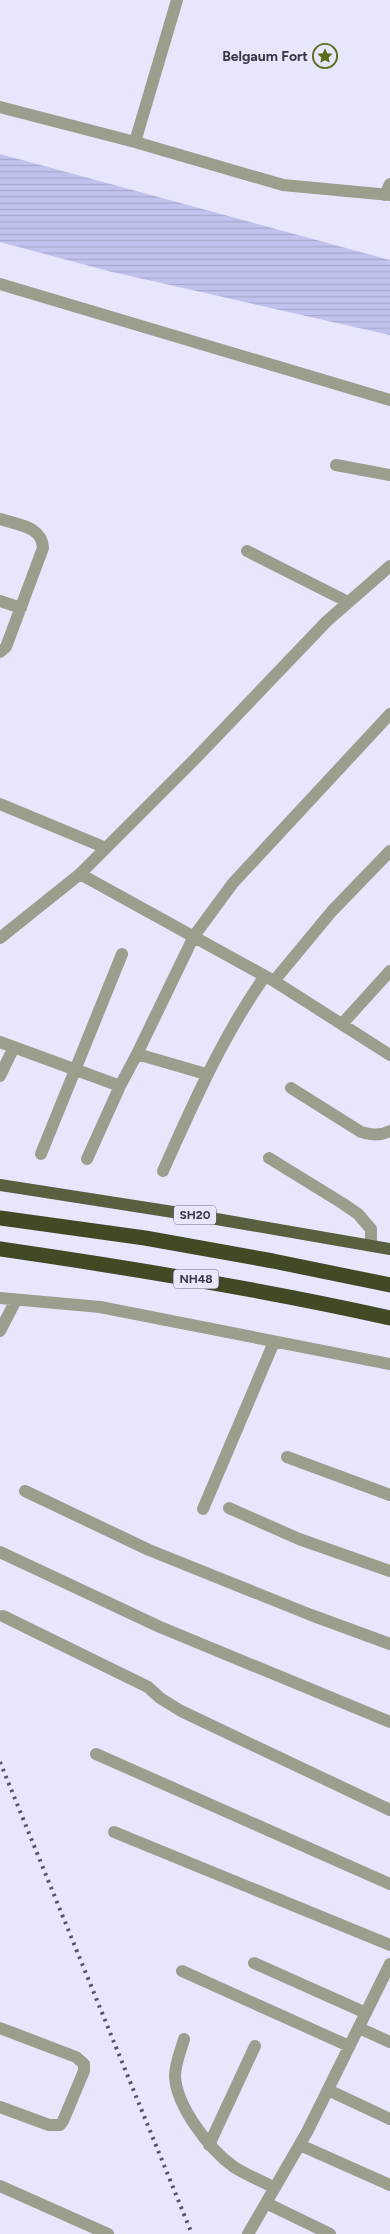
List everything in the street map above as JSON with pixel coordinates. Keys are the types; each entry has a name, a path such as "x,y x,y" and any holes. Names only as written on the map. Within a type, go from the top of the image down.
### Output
{"highway":[{"name":"NH48","path":"0,1218 145,1238 273,1261 390,1285"},
{"name":"NH48","path":"0,1249 170,1274 256,1289 390,1318"}],"main road":[{"name":"SH20","path":"0,1185 390,1249"}],"street":[{"path":"135,142 178,0"},
{"path":"0,107 135,142 283,185 388,192"},
{"path":"0,284 390,400"},
{"path":"336,464 390,474"},
{"path":"0,519 31,529 43,539 43,548 21,608 6,647 0,653"},
{"path":"247,551 348,602"},
{"path":"0,938 80,874 194,760 326,621 390,566"},
{"path":"0,601 21,608"},
{"path":"87,1159 120,1086 194,936 233,883 390,714"},
{"path":"0,804 106,848"},
{"path":"163,1171 206,1074 241,1010 332,911 390,852"},
{"path":"80,874 269,979 390,1055"},
{"path":"41,1154 122,954"},
{"path":"342,1024 390,971"},
{"path":"0,1042 120,1086"},
{"path":"0,1076 14,1047"},
{"path":"137,1054 206,1074"},
{"path":"292,1088 361,1132 372,1135 390,1131"},
{"path":"269,1158 358,1214 371,1229 371,1245"},
{"path":"0,1298 100,1307 390,1364"},
{"path":"0,1331 16,1300"},
{"path":"203,1509 274,1342"},
{"path":"287,1457 390,1496"},
{"path":"25,1491 149,1550 311,1615 390,1644"},
{"path":"229,1508 299,1539 390,1571"},
{"path":"0,1552 160,1627 390,1722"},
{"path":"3,1616 110,1666 148,1687 160,1698 181,1711 390,1810"},
{"path":"96,1754 390,1884"},
{"path":"114,1832 390,1945"},
{"path":"254,1963 366,2014"},
{"path":"248,2234 300,2145 366,2014 385,1987 390,1964"},
{"path":"182,1971 350,2046"},
{"path":"0,2028 76,2058 84,2064 77,2088 60,2125 49,2125 0,2107"},
{"path":"359,2028 390,2042"},
{"path":"184,2039 175,2075 182,2104 210,2145 235,2167 275,2188"},
{"path":"210,2145 255,2046"},
{"path":"328,2090 390,2119"},
{"path":"300,2145 390,2185"},
{"path":"0,2186 108,2234"},
{"path":"266,2203 330,2234"}],"water":[{"path":"0,154 390,260 390,335 108,271 0,242"}],"railway":[{"path":"0,1762 192,2234"}],"place":[{"name":"Belgaum Fort","path":"325,56"}]}
